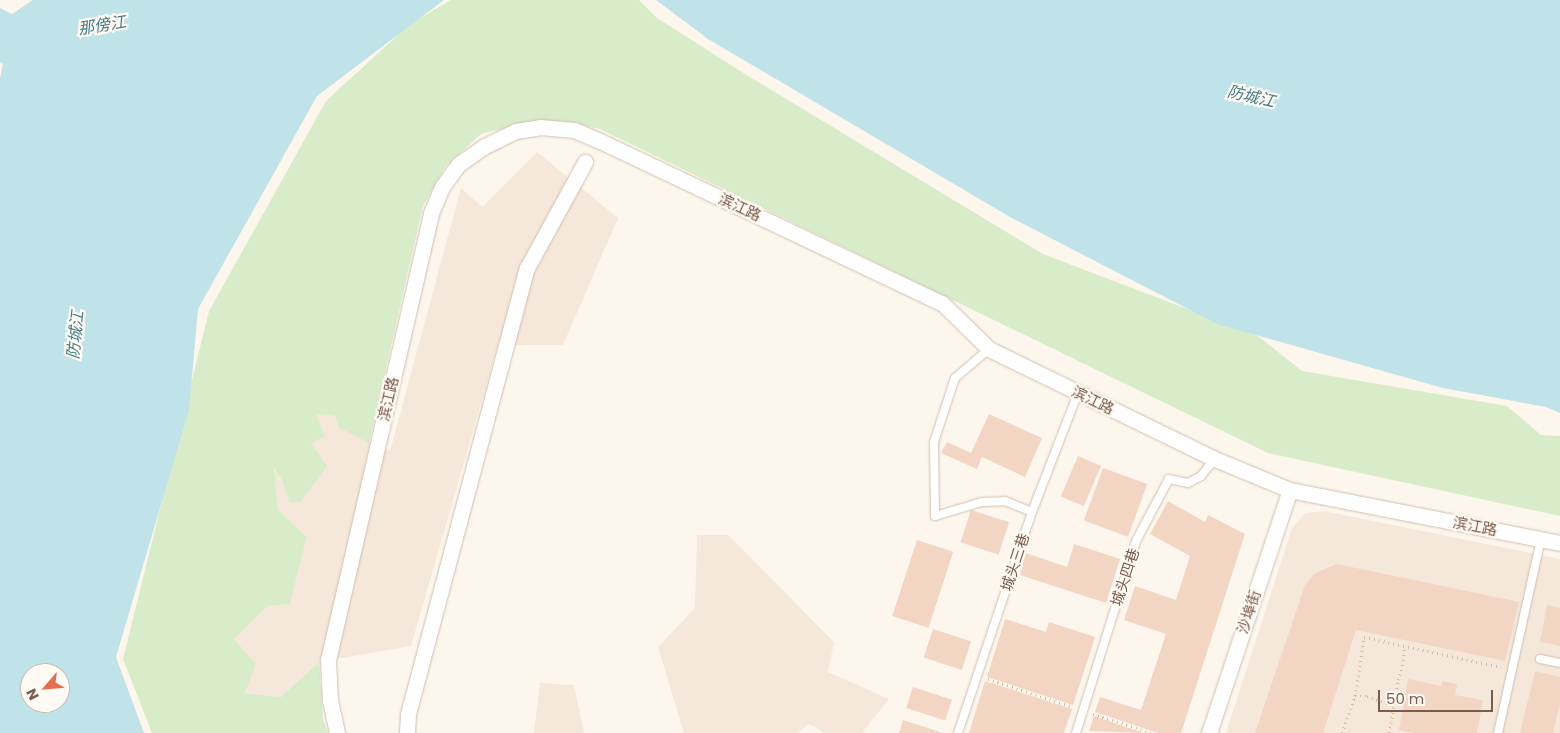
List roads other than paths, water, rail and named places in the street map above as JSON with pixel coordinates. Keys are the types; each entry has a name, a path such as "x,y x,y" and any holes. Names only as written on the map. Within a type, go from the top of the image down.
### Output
{"street":[{"name":"滨江路","path":"337,733 330,701 328,660 431,213 442,187 459,164 485,146 516,131 540,127 574,130 590,136 942,303 988,349 1215,459 1290,490 1560,543"},
{"path":"407,733 408,714 527,268 585,162"},
{"name":"沙埠街","path":"1209,733 1290,490"},
{"path":"398,733 408,714"}],"lane":[{"path":"988,349 955,378 934,442 935,516 982,502 1005,501 1032,512"},
{"name":"城头三巷","path":"958,733 1032,512 1078,392"},
{"name":"城头四巷","path":"1076,733 1136,541 1169,479 1188,483 1201,476 1215,459"},
{"path":"1498,733 1542,539"},
{"path":"1540,659 1560,663"}],"water":[{"path":"33,0 444,0 317,96 198,309 189,410 116,657 144,733 0,733 0,78 3,64 0,62 0,8 12,14"},
{"name":"防城江","path":"656,0 1560,0 1560,413 1546,407 1443,388 1217,324 1010,217 708,39"}],"water label":[{"name":"那傍江","path":"102,26"}]}
